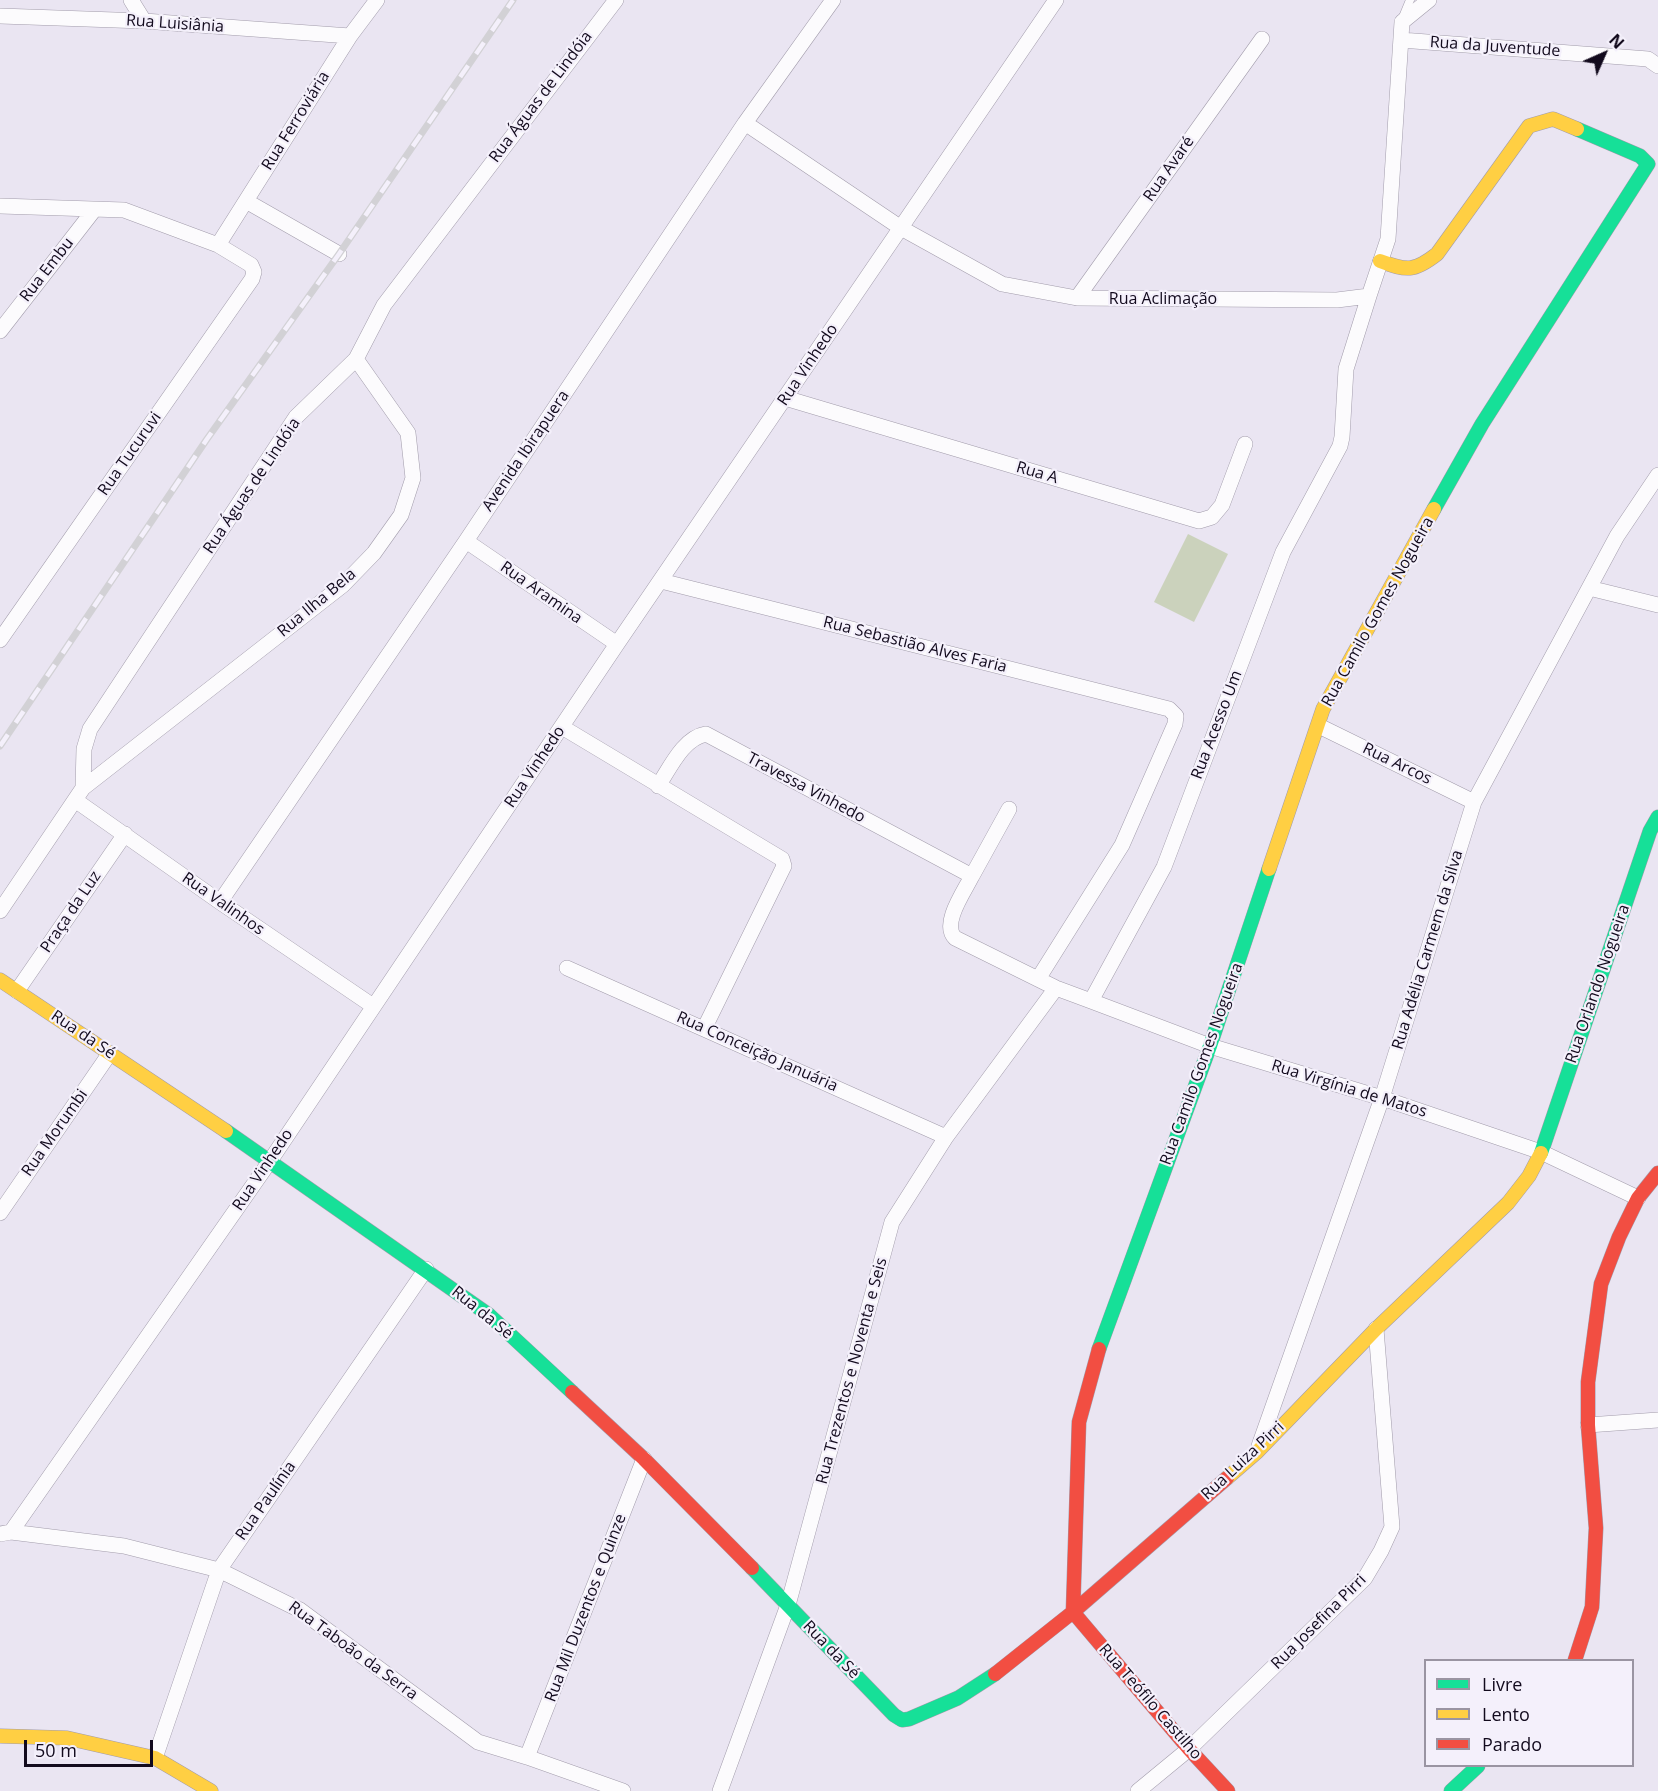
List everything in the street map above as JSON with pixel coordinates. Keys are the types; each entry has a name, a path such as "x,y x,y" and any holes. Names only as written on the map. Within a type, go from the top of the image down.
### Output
{"street":[{"path":"130,0 144,21"},
{"name":"Rua Ferroviária","path":"218,245 350,36 377,0"},
{"name":"Rua Águas de Lindóia","path":"79,794 84,749 90,729 296,417 356,359 384,305 615,0"},
{"name":"Avenida Ibirapuera","path":"220,902 466,541 745,123 833,0"},
{"name":"Rua Vinhedo","path":"6,1533 270,1161 617,644 1056,0"},
{"path":"1369,296 1388,239 1402,22 1429,0"},
{"name":"Rua Luisiânia","path":"0,16 144,21 350,36"},
{"name":"Rua Avaré","path":"1077,298 1262,39"},
{"name":"Rua da Juventude","path":"1401,40 1648,59 1658,66"},
{"name":"Rua Camilo Gomes Nogueira","path":"1073,1612 1079,1422 1093,1365 1210,1046 1323,709 1482,424 1648,164 1640,156 1553,119 1529,126 1437,254 1420,268 1406,270 1380,261"},
{"name":"Rua Aclimação","path":"745,123 901,228 1002,284 1077,298 1337,300 1369,296"},
{"path":"246,201 339,254"},
{"path":"0,206 124,210 218,245"},
{"name":"Rua Embu","path":"0,331 94,210"},
{"name":"Rua Tucuruvi","path":"0,640 252,279 254,272 251,265 218,245"},
{"name":"Rua Acesso Um","path":"1091,1001 1164,867 1283,552 1340,447 1346,369 1369,296"},
{"name":"Rua Ilha Bela","path":"79,794 343,585 375,553 401,515 413,478 408,433 356,359"},
{"name":"Rua A","path":"785,398 1199,521 1212,517 1222,505 1245,444"},
{"name":"Rua Adélia Carmem da Silva","path":"1257,1452 1382,1098 1474,802 1617,536 1658,475"},
{"name":"Rua Aramina","path":"466,541 617,644"},
{"name":"Rua Sebastião Alves Faria","path":"661,581 1170,709 1176,716 1175,724 1122,845 1038,979"},
{"path":"1589,588 1658,605"},
{"name":"Rua Arcos","path":"1319,726 1474,802"},
{"path":"562,727 782,859 784,866 704,1029"},
{"name":"Travessa Vinhedo","path":"658,786 689,742 706,734 972,876"},
{"path":"0,911 79,794"},
{"name":"Rua Valinhos","path":"79,794 125,834 373,1006"},
{"path":"1009,809 949,923 950,933 1056,988"},
{"name":"Rua Orlando Nogueira","path":"1541,1152 1650,831 1658,817"},
{"name":"Praça da Luz","path":"17,991 125,834"},
{"name":"Rua Conceição Januária","path":"567,968 946,1137"},
{"name":"Rua da Sé","path":"0,980 270,1161 489,1315 644,1459 894,1715 902,1720"},
{"name":"Rua Virgínia de Matos","path":"1056,988 1210,1046 1382,1098 1541,1152 1638,1198"},
{"name":"Rua Trezentos e Noventa e Seis","path":"720,1791 788,1605 892,1222 946,1137 1056,988"},
{"name":"Rua Morumbi","path":"0,1212 110,1053"},
{"name":"Rua Luiza Pirri","path":"902,1720 958,1698 994,1675 1073,1612 1257,1452 1376,1329 1508,1203 1529,1176 1541,1152"},
{"path":"1575,1659 1592,1607 1596,1528 1588,1425 1588,1382 1601,1284 1619,1237 1638,1198 1658,1173"},
{"name":"Rua Paulínia","path":"154,1758 219,1570 426,1269"},
{"name":"Rua Josefina Pirri","path":"1138,1791 1189,1749 1365,1578 1385,1543 1392,1527 1376,1329"},
{"path":"1588,1425 1658,1420"},
{"name":"Rua Mil Duzentos e Quinze","path":"527,1757 644,1459"},
{"name":"Rua Taboão da Serra","path":"6,1533 124,1546 219,1570 300,1610 478,1742 623,1791"},
{"name":"Rua Teófilo Castilho","path":"1073,1612 1189,1749 1228,1791"},
{"path":"0,1736 68,1738 154,1758 211,1791"},
{"path":"1451,1791 1477,1767"}],"lane":[{"path":"1402,22 1410,0"}],"green space":[{"path":"1188,534 1228,554 1194,622 1154,602"}],"railway":[{"path":"0,746 207,439 339,254 513,0"}],"traffic: fast":[{"path":"1434,509 1482,424 1648,164 1640,156 1577,129"},
{"path":"1541,1153 1650,831 1658,817"},
{"path":"1099,1349 1210,1046 1269,869"},
{"path":"226,1131 489,1315 572,1392"},
{"path":"752,1568 894,1715 902,1720 958,1698 995,1674"},
{"path":"1451,1791 1477,1767"}],"traffic: slow":[{"path":"1380,261 1397,267 1410,268 1422,264 1437,254 1529,126 1553,119 1577,129"},
{"path":"1269,869 1323,709 1434,509"},
{"path":"0,980 226,1131"},
{"path":"1227,1478 1257,1452 1376,1329 1508,1203 1529,1176 1541,1153"},
{"path":"0,1736 67,1738 155,1758 211,1791"}],"traffic: jam":[{"path":"1575,1659 1592,1607 1596,1528 1588,1425 1588,1382 1601,1284 1619,1237 1638,1198 1658,1173"},
{"path":"1099,1349 1079,1422 1073,1612 1189,1749 1228,1791"},
{"path":"572,1392 644,1459 752,1568"},
{"path":"995,1674 1073,1612 1227,1478"}]}
